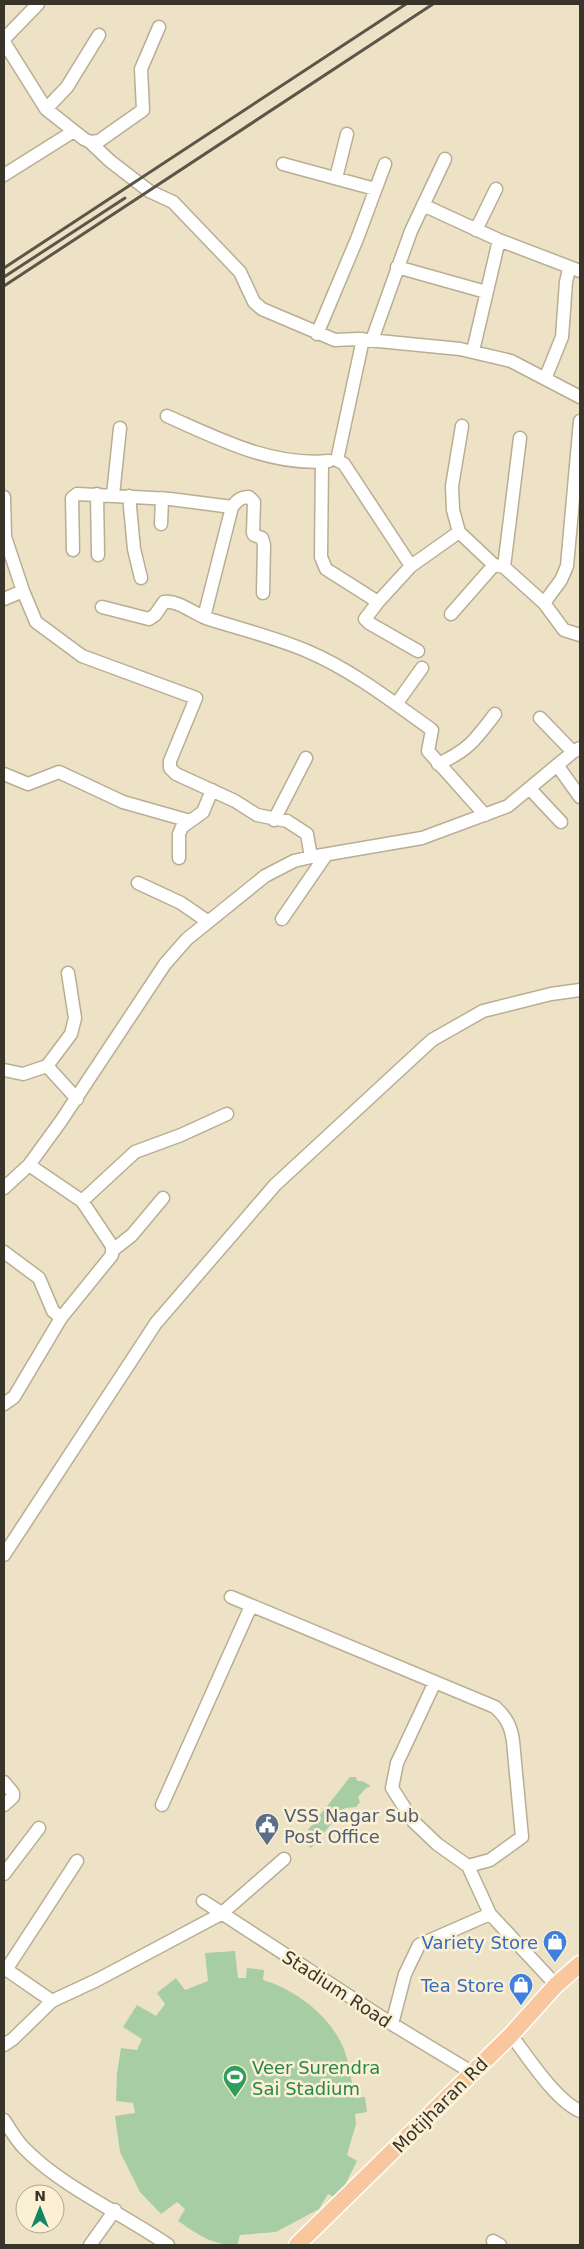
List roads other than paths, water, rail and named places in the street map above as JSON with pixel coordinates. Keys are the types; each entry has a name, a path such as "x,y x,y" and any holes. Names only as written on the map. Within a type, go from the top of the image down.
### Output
{"main road":[{"name":"Motijharan Rd","path":"300,2244 511,2035 556,1985 580,1964"}],"street":[{"path":"38,4 4,40 46,108 149,191 173,202 240,272 250,294 258,305 317,334 335,340 368,340 473,351 511,361 580,397"},
{"path":"90,142 99,141 143,110 141,69 158,27"},
{"path":"46,108 67,87 99,35"},
{"path":"4,175 74,132"},
{"path":"336,178 347,134"},
{"path":"337,460 368,340 423,205 445,159"},
{"path":"283,164 375,188"},
{"path":"317,334 357,239 385,164"},
{"path":"476,230 496,189"},
{"path":"423,205 499,240 575,270 566,282 562,337 545,379"},
{"path":"473,351 499,240"},
{"path":"398,267 486,292"},
{"path":"167,416 238,447 275,456 322,462 337,460 344,464 411,566"},
{"path":"544,603 561,580 567,566 580,421"},
{"path":"462,426 452,486 453,510 459,532 544,603 564,630 580,635"},
{"path":"113,495 120,428"},
{"path":"451,614 499,566 520,438"},
{"path":"322,462 322,557 326,569 378,602"},
{"path":"73,550 72,498 77,494 162,498 232,507"},
{"path":"98,494 98,555"},
{"path":"129,496 134,549 141,578"},
{"path":"4,497 5,537 23,591 36,622 82,656 196,698 170,767 176,774 212,790 257,816 287,821 307,834 311,857"},
{"path":"204,617 232,507 238,499 244,497 252,498 254,502 253,532 254,535 262,538 264,545 263,594"},
{"path":"161,524 162,498"},
{"path":"418,650 365,619 411,566 459,532"},
{"path":"4,599 23,591"},
{"path":"102,607 149,619 155,615 161,605 167,602 204,617 251,630 309,652 397,703 432,730 428,751 484,815"},
{"path":"397,703 422,668"},
{"path":"438,764 461,754 472,744 495,714"},
{"path":"4,1188 29,1165 77,1099 165,964 187,939 207,921 265,876 294,861 422,838 508,806 577,750 540,718"},
{"path":"274,820 306,758"},
{"path":"557,765 580,797"},
{"path":"4,774 28,784 53,773 62,773 123,802 190,821"},
{"path":"530,789 561,822"},
{"path":"178,858 179,834 182,827 203,812 212,790"},
{"path":"282,918 326,855"},
{"path":"138,883 182,903 207,921"},
{"path":"4,1070 23,1074 47,1066 71,1034 74,1018 68,974"},
{"path":"4,1555 156,1322 275,1185 432,1040 483,1011 551,994 580,990"},
{"path":"47,1066 77,1099"},
{"path":"82,1201 135,1152 181,1135 227,1114"},
{"path":"29,1165 82,1201 113,1250"},
{"path":"4,1405 14,1397 61,1318 109,1261 113,1250 132,1235 163,1198"},
{"path":"4,1252 39,1278 53,1311 61,1318"},
{"path":"231,1598 495,1707 504,1715 511,1727 518,1774 522,1837 490,1860 468,1866"},
{"path":"162,1805 251,1606"},
{"path":"435,1682 397,1763 392,1788 414,1820 437,1844 468,1866 490,1914 556,1985"},
{"path":"4,1782 13,1793 13,1797 4,1805"},
{"path":"4,1874 39,1828"},
{"path":"4,2045 13,2039 52,2001 97,1980 221,1914 284,1859"},
{"path":"52,2001 5,1969 77,1861"},
{"name":"Stadium Road","path":"203,1901 392,2024 473,2073"},
{"path":"392,2024 405,1974 419,1945 490,1914"},
{"path":"511,2035 552,2088 580,2111"},
{"path":"4,2120 23,2147 50,2170 77,2189 115,2210 168,2245"},
{"path":"90,2245 115,2210"}],"railway":[{"path":"4,268 406,4"},
{"path":"4,286 433,4"},
{"path":"4,277 125,198"}],"place":[{"name":"VSS Nagar Sub Post Office","path":"267,1846"},
{"name":"Variety Store","path":"555,1963"},
{"name":"Tea Store","path":"521,2006"},
{"name":"Veer Surendra Sai Stadium","path":"235,2098"}]}
